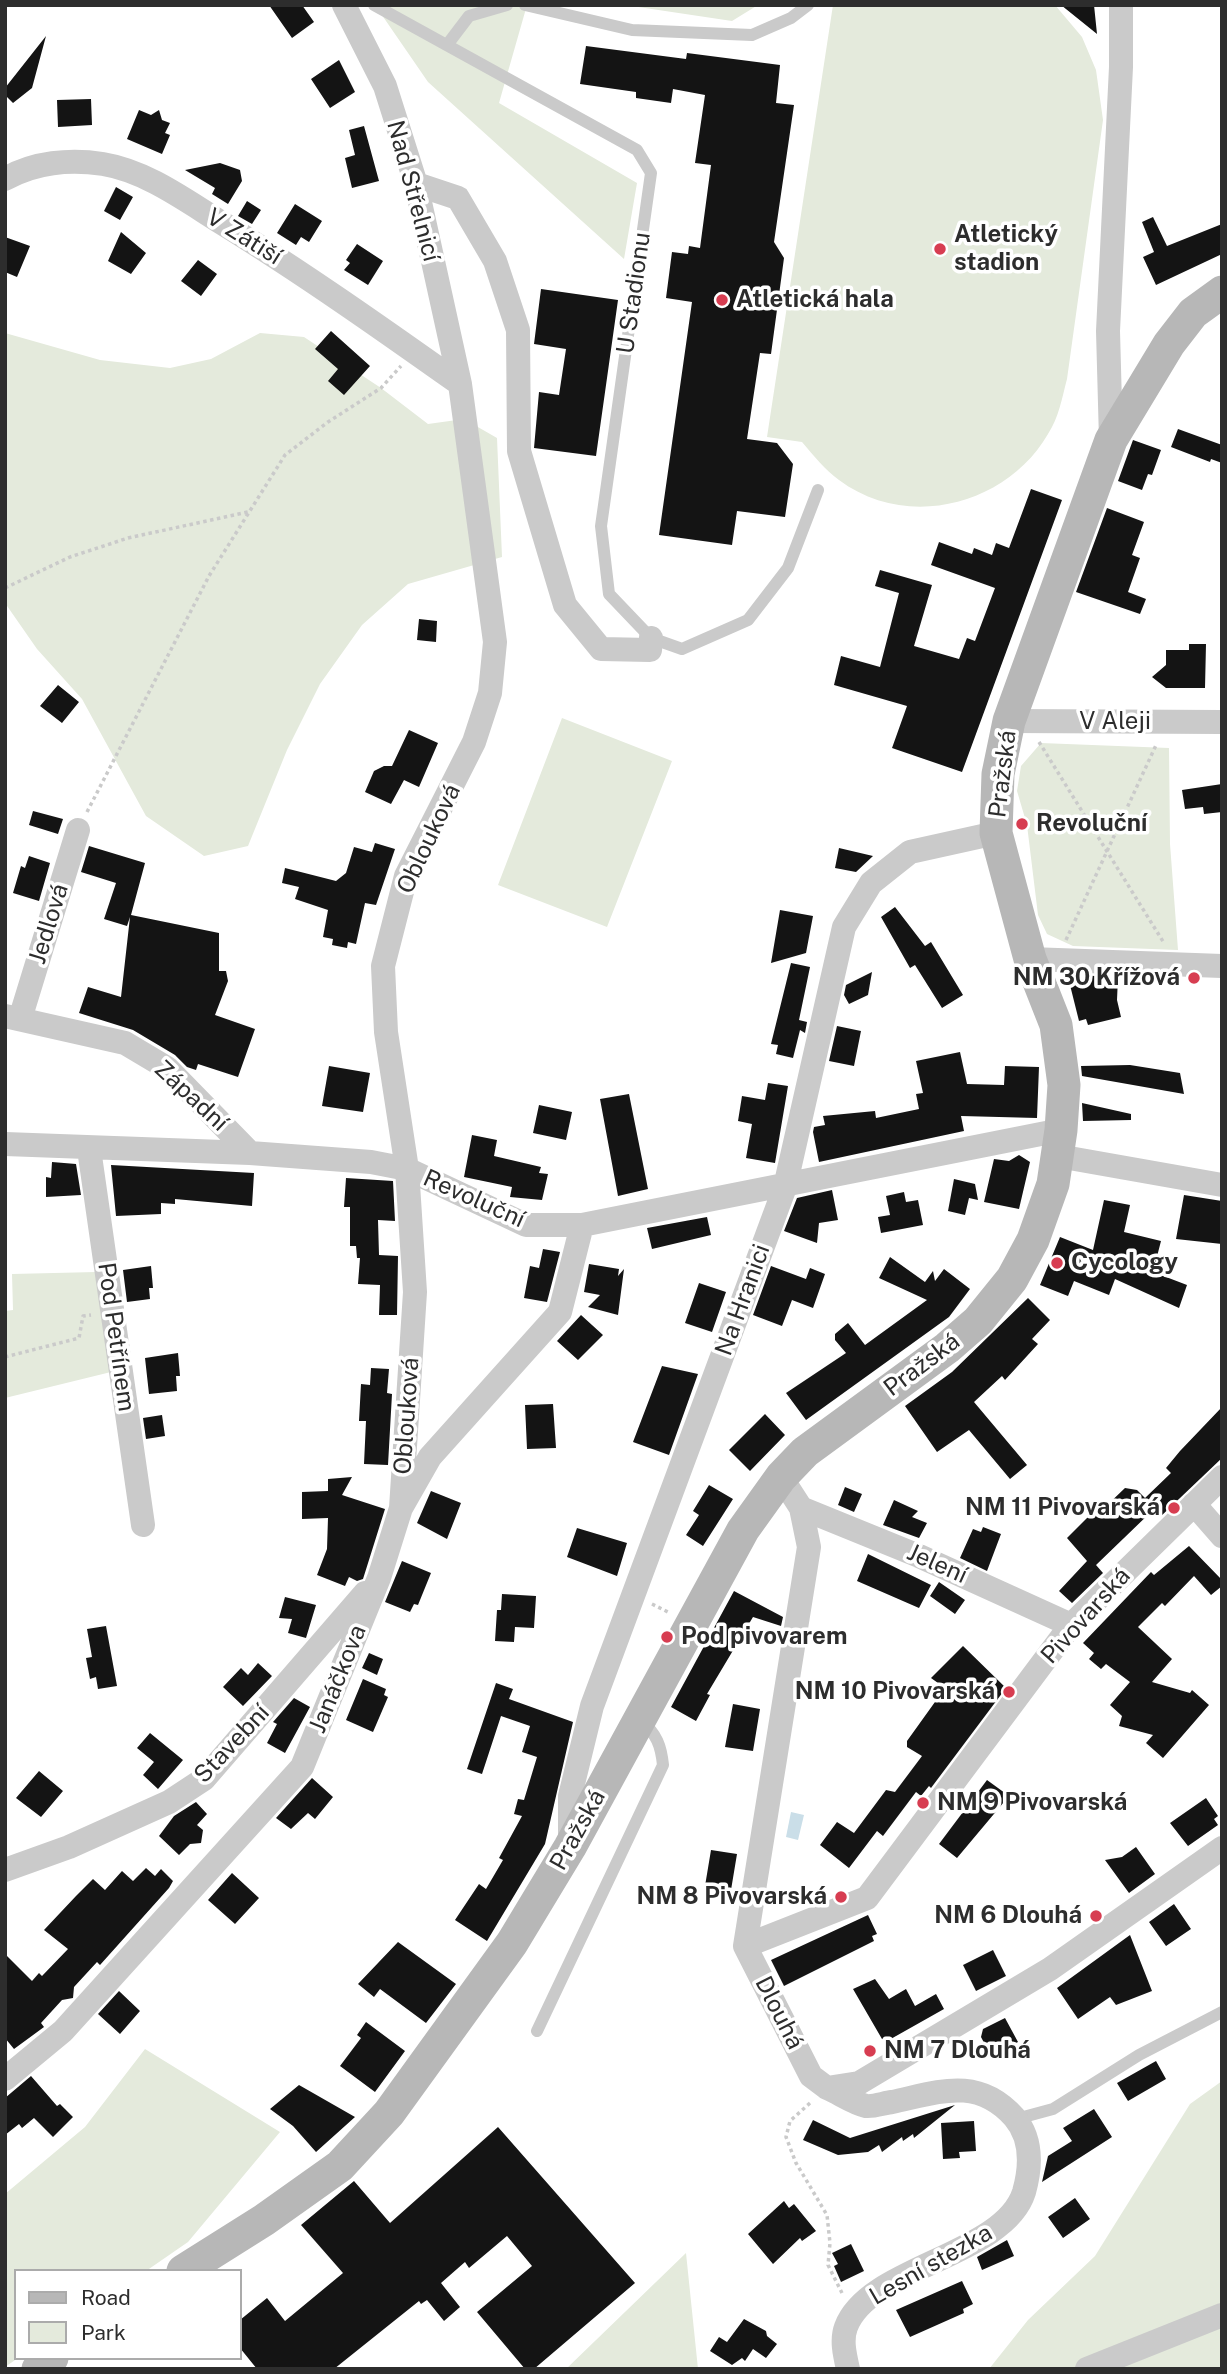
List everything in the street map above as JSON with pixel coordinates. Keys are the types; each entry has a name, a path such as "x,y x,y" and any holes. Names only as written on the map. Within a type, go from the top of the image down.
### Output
{"main road":[{"name":"Pražská","path":"186,2269 319,2182 363,2143 461,2016 512,1943 570,1847 743,1530 781,1477 805,1452 947,1348 996,1300 1012,1279 1033,1240 1049,1198 1060,1143 1064,1085 1056,1025 1030,959 996,833 998,774 1018,722 1111,440 1169,344 1193,313 1222,292"}],"street":[{"name":"Nad Střelnicí","path":"344,5 384,86 416,184 460,384"},
{"path":"1111,440 1108,331 1121,67 1121,5"},
{"name":"V Zátiší","path":"5,179 21,170 63,161 105,164 159,184 305,274 460,384"},
{"path":"416,184 458,198 495,261 518,330 519,451 565,605 601,649 650,650 651,638"},
{"name":"Oblouková","path":"401,1508 415,1292 407,1169 386,1032 383,966 406,876 474,743 491,693 495,642 460,384"},
{"name":"V Aleji","path":"1018,722 1222,722"},
{"name":"Jedlová","path":"13,1017 78,830"},
{"name":"Na Hranici","path":"570,1847 570,1796 592,1706 785,1187 844,927 871,883 910,852 996,833"},
{"path":"1030,959 1176,962 1222,966"},
{"name":"Západní","path":"13,1017 125,1043 167,1068 250,1153"},
{"name":"Revoluční","path":"5,1144 250,1153 371,1161 407,1169 526,1225 582,1225 785,1187 1060,1143 1222,1185"},
{"name":"Pod Petřínem","path":"89,1149 143,1525"},
{"name":"Janáčkova","path":"5,2079 63,2031 302,1767 379,1578 401,1508 430,1457 560,1312 582,1225"},
{"name":"Dlouhá","path":"781,1477 801,1507 809,1547 745,1946 811,2076 827,2088"},
{"name":"Pivovarská","path":"745,1946 867,1898 1071,1625 1222,1477"},
{"path":"1194,1504 1222,1536"},
{"name":"Jelení","path":"801,1507 919,1556 1071,1625"},
{"name":"Stavební","path":"5,1870 69,1847 169,1802 204,1779 379,1578"},
{"path":"827,2088 859,2083 1050,1969 1222,1847"},
{"name":"Lesní stezka","path":"827,2088 867,2106 949,2090 977,2090 997,2100 1016,2119 1028,2142 1030,2168 1022,2197 1002,2225 866,2299 846,2327 843,2351 848,2369"},
{"path":"1087,2369 1222,2315"}],"lane":[{"name":"U Stadionu","path":"374,5 637,150 651,173 601,526 609,594 651,638 682,649 748,621 788,568 818,490"},
{"path":"447,45 469,16 506,5"},
{"path":"525,5 632,30 752,34 791,18 808,5"},
{"path":"537,2031 663,1765 661,1746 653,1731 638,1719"},
{"path":"1016,2119 1053,2109 1139,2055 1222,2012"}],"path":[{"path":"78,830 209,576 285,455 328,422 381,388 415,352"},
{"path":"5,588 70,557 128,538 247,512"},
{"path":"1018,722 1108,853 1176,962"},
{"path":"1064,944 1166,722"},
{"path":"5,1357 79,1338 83,1316 90,1315"},
{"path":"827,2088 790,2121 786,2137 796,2163 827,2216 831,2243 828,2265 855,2314"}],"green space":[{"path":"375,5 527,5 499,103 637,183 624,259 428,82"},
{"path":"625,5 758,5 732,21"},
{"name":"Atletický stadion","path":"833,5 1055,5 1082,37 1096,70 1103,120 1067,379 1058,414 1052,428 1030,458 1008,478 982,493 954,503 924,507 895,504 866,496 834,476 802,442 767,437"},
{"path":"5,333 100,360 170,368 211,359 260,333 304,337 381,388 428,424 464,419 497,438 502,557 408,584 362,625 320,684 287,750 248,846 204,856 146,816 82,699 37,649 5,603"},
{"path":"562,718 672,761 607,927 498,885"},
{"path":"1041,743 1169,748 1170,844 1178,950 1073,946 1047,934 1038,915 1027,825 1017,791 1021,766"},
{"path":"96,1272 111,1372 5,1398 5,1311 13,1310 12,1274"},
{"path":"145,2049 280,2132 188,2242 149,2269 14,2269 15,2360 5,2367 5,2194 85,2127"},
{"path":"1222,2081 1222,2369 989,2369 1028,2320 1095,2256 1190,2104"},
{"path":"686,2253 698,2369 566,2369"}],"water":[{"path":"791,1812 804,1815 798,1840 786,1837"}],"building":[{"path":"269,5 302,5 314,22 292,38"},
{"path":"1061,5 1094,5 1097,34"},
{"path":"46,36 32,88 13,103 5,95 5,88"},
{"name":"Atletická hala","path":"586,46 686,59 687,53 780,65 776,103 794,105 774,242 784,258 771,354 760,353 747,439 777,443 793,464 785,517 737,511 732,545 659,535 692,302 666,298 672,252 688,254 689,246 700,248 711,165 695,163 705,95 673,89 671,103 636,98 636,92 580,84"},
{"path":"339,60 355,92 330,108 311,79"},
{"path":"91,99 92,125 58,127 57,100"},
{"path":"139,110 151,115 159,110 162,120 170,123 165,133 170,135 162,154 127,139"},
{"path":"364,126 379,181 352,188 345,158 355,155 349,130"},
{"path":"220,163 240,170 242,181 228,204 212,194 215,188 185,170"},
{"path":"116,187 133,197 120,220 104,211"},
{"path":"247,201 261,210 252,224 238,216"},
{"path":"295,204 322,221 309,242 301,237 296,245 277,233"},
{"path":"1153,217 1167,246 1222,224 1222,254 1156,285 1143,257 1154,252 1142,222"},
{"path":"121,232 146,253 131,274 108,261"},
{"path":"5,237 30,246 17,277 5,272"},
{"path":"357,244 383,261 368,285 344,270 350,263 346,260"},
{"path":"198,260 217,274 201,296 181,281"},
{"path":"541,289 618,300 596,456 534,448 539,392 559,395 566,349 534,344"},
{"path":"331,331 370,366 344,395 328,381 338,369 315,349"},
{"path":"1178,429 1222,445 1222,463 1211,459 1210,462 1171,447"},
{"path":"1133,440 1161,450 1152,475 1148,474 1142,490 1118,481"},
{"path":"1031,489 1062,500 962,772 892,748 907,706 834,685 841,656 880,667 899,593 875,586 880,570 932,585 914,646 959,659 967,638 975,641 995,588 931,565 939,542 972,554 974,548 992,555 996,543 1009,548"},
{"path":"1107,508 1144,522 1132,555 1140,558 1128,592 1146,599 1140,614 1076,592"},
{"path":"419,619 437,621 436,642 417,640"},
{"path":"1189,644 1206,644 1205,688 1166,688 1152,677 1166,665 1166,650 1189,650"},
{"path":"58,685 79,702 62,723 40,706"},
{"path":"409,730 438,743 419,787 404,780 391,804 365,792 374,771 384,766 392,766"},
{"path":"1222,784 1222,812 1204,814 1203,807 1185,809 1182,790"},
{"path":"33,811 63,819 58,834 29,825"},
{"path":"375,843 395,849 376,905 365,903 356,944 348,942 347,948 332,945 333,939 323,937 328,910 295,899 299,887 282,883 285,868 336,881 346,873 354,847 372,852"},
{"path":"89,846 145,863 131,915 219,933 219,971 226,971 228,981 215,1015 255,1029 238,1077 198,1064 196,1070 187,1067 175,1055 133,1030 79,1013 88,987 121,997 130,917 127,926 104,919 116,883 81,872"},
{"path":"839,848 873,856 856,872 835,868"},
{"path":"29,856 50,863 39,901 13,893 21,866 25,868"},
{"path":"895,907 925,946 931,942 963,995 942,1008 915,965 910,968 881,917"},
{"path":"780,910 813,916 806,953 771,963"},
{"path":"791,963 810,967 799,1020 807,1022 805,1033 800,1030 793,1058 776,1054 778,1045 771,1044"},
{"path":"872,972 868,995 849,1004 844,995 846,985"},
{"path":"1073,975 1118,977 1117,1000 1121,1017 1088,1025 1086,1019 1079,1021 1070,985"},
{"path":"837,1026 861,1031 854,1066 829,1061"},
{"path":"960,1052 967,1084 1004,1085 1005,1066 1039,1067 1037,1118 961,1116 964,1131 819,1162 813,1132 814,1127 825,1125 823,1116 875,1111 876,1118 919,1109 916,1094 923,1093 916,1061"},
{"path":"1130,1065 1180,1073 1184,1094 1082,1076 1081,1066"},
{"path":"329,1066 370,1073 363,1112 322,1106"},
{"path":"768,1083 788,1086 775,1163 746,1158 752,1124 738,1121 742,1096 765,1100"},
{"path":"629,1094 648,1189 618,1196 600,1099"},
{"path":"1082,1103 1131,1114 1131,1120 1083,1121"},
{"path":"539,1105 572,1112 566,1140 533,1133"},
{"path":"472,1135 497,1140 494,1156 541,1167 539,1173 548,1174 542,1200 510,1197 512,1187 464,1177"},
{"path":"1019,1155 1030,1162 1019,1209 984,1202 994,1159 1009,1161"},
{"path":"52,1162 76,1164 81,1195 46,1197 46,1177 51,1178"},
{"path":"111,1165 254,1173 252,1206 175,1199 175,1204 161,1203 161,1214 116,1216"},
{"path":"346,1178 393,1181 395,1221 378,1220 379,1255 398,1256 397,1315 379,1315 380,1285 358,1284 360,1258 357,1258 356,1246 350,1246 350,1207 344,1207"},
{"path":"954,1179 975,1184 978,1200 969,1198 965,1215 948,1211"},
{"path":"832,1190 838,1220 819,1223 817,1243 784,1231 797,1198"},
{"path":"904,1192 906,1202 918,1200 923,1225 881,1233 878,1217 890,1215 886,1196"},
{"path":"1184,1195 1222,1201 1222,1244 1176,1239"},
{"path":"1104,1200 1130,1205 1124,1232 1161,1241 1153,1272 1187,1285 1179,1308 1115,1279 1109,1295 1074,1281 1068,1296 1040,1285 1060,1237 1093,1250"},
{"path":"707,1217 711,1235 652,1249 647,1228"},
{"path":"543,1249 560,1252 547,1302 524,1298 530,1266 539,1268"},
{"path":"890,1257 925,1282 933,1271 935,1281 944,1269 970,1289 949,1317 806,1420 786,1393 846,1353 835,1340 835,1334 848,1323 865,1345 927,1300 879,1278"},
{"path":"589,1264 619,1269 618,1276 624,1269 618,1315 588,1307 600,1295 584,1292"},
{"path":"151,1266 153,1288 149,1288 150,1299 127,1302 123,1270"},
{"path":"771,1266 806,1279 810,1268 825,1274 813,1308 792,1300 782,1326 753,1315"},
{"path":"699,1283 726,1292 712,1332 685,1323"},
{"path":"1028,1298 1050,1320 1032,1339 1038,1344 1005,1380 1002,1376 974,1402 1027,1465 1010,1479 969,1430 937,1452 905,1406 952,1372"},
{"path":"581,1315 603,1335 578,1360 557,1341"},
{"path":"178,1353 180,1376 176,1376 177,1391 149,1394 145,1358"},
{"path":"662,1366 698,1374 669,1455 633,1442"},
{"path":"371,1368 389,1369 387,1393 392,1394 388,1465 364,1464 366,1421 359,1421 361,1384 370,1385"},
{"path":"553,1404 556,1448 527,1449 525,1405"},
{"path":"1222,1407 1222,1458 1159,1518 1152,1511 1096,1565 1103,1573 1072,1603 1059,1591 1087,1561 1067,1538 1098,1507 1101,1511 1125,1488 1137,1490 1145,1498 1171,1473 1166,1468"},
{"path":"765,1414 785,1435 750,1471 729,1450"},
{"path":"162,1415 165,1436 146,1439 143,1418"},
{"path":"352,1477 342,1495 385,1509 363,1579 357,1581 349,1577 345,1586 317,1575 327,1549 328,1518 302,1519 302,1492 328,1491 328,1479"},
{"path":"709,1485 733,1499 703,1546 686,1535 699,1515 693,1511"},
{"path":"845,1487 862,1494 854,1512 838,1505"},
{"path":"431,1491 461,1503 447,1539 417,1523"},
{"path":"894,1500 918,1511 912,1517 927,1523 919,1538 883,1525"},
{"path":"983,1527 1001,1534 987,1571 960,1558 973,1529 981,1532"},
{"path":"577,1528 627,1543 617,1576 567,1557"},
{"path":"1189,1546 1222,1580 1222,1586 1211,1595 1194,1576 1165,1606 1162,1603 1138,1627 1172,1659 1152,1682 1190,1693 1192,1690 1209,1705 1163,1758 1146,1743 1153,1735 1119,1726 1122,1716 1110,1705 1130,1682 1106,1664 1101,1669 1089,1659 1094,1653 1083,1643 1151,1572 1154,1575"},
{"path":"868,1554 931,1585 919,1608 857,1581"},
{"path":"402,1561 431,1573 418,1605 414,1604 410,1612 385,1602"},
{"path":"939,1582 965,1600 955,1614 930,1596"},
{"path":"734,1591 783,1617 781,1626 753,1617 707,1694 710,1695 696,1721 671,1707"},
{"path":"502,1594 536,1596 534,1628 515,1627 514,1642 495,1641 497,1610 501,1610"},
{"path":"285,1597 316,1605 306,1638 288,1633 292,1619 279,1618"},
{"path":"106,1626 117,1686 98,1689 96,1677 90,1679 86,1658 92,1657 87,1629"},
{"path":"963,1646 1006,1688 931,1788 929,1786 921,1796 916,1792 883,1836 877,1831 849,1868 820,1845 837,1822 854,1833 886,1790 895,1792 922,1756 907,1747 907,1741 945,1688 931,1678"},
{"path":"369,1653 383,1659 377,1675 362,1668"},
{"path":"258,1663 272,1676 243,1706 223,1687 241,1668 248,1675"},
{"path":"363,1679 386,1689 384,1695 388,1697 373,1732 346,1720"},
{"path":"496,1683 513,1689 509,1699 573,1722 545,1844 487,1941 455,1920 479,1884 486,1889 503,1860 499,1858 522,1816 514,1814 518,1799 524,1800 537,1757 522,1752 530,1726 501,1716 482,1774 467,1769"},
{"path":"294,1698 310,1707 285,1753 267,1743 277,1724 273,1722"},
{"path":"733,1704 760,1709 753,1751 725,1747"},
{"path":"150,1733 183,1760 158,1789 143,1775 154,1762 137,1748"},
{"path":"39,1771 63,1791 41,1817 16,1798"},
{"path":"312,1778 333,1797 315,1819 308,1813 291,1829 276,1818"},
{"path":"987,1780 1009,1796 957,1858 939,1844"},
{"path":"1206,1798 1218,1816 1214,1819 1218,1825 1188,1846 1170,1823"},
{"path":"196,1802 207,1814 197,1825 203,1830 201,1843 190,1844 179,1855 159,1836 174,1816"},
{"path":"1136,1847 1155,1874 1129,1893 1105,1860 1122,1857"},
{"path":"711,1850 737,1854 731,1890 705,1886"},
{"path":"146,1868 155,1876 161,1869 173,1881 169,1888 100,1965 97,1962 74,1987 73,1998 62,2000 41,2023 44,2027 14,2049 5,2038 5,1954 32,1981 39,1973 42,1976 68,1949 44,1930 76,1896 93,1879 105,1890 122,1871 133,1881"},
{"path":"232,1873 259,1898 235,1924 208,1900"},
{"path":"1174,1904 1191,1929 1166,1946 1149,1922"},
{"path":"868,1915 877,1934 872,1936 874,1941 784,1986 771,1960"},
{"path":"1130,1935 1152,1991 1116,2005 1110,1997 1078,2019 1057,1988"},
{"path":"398,1942 456,1984 426,2023 380,1989 374,1997 358,1984"},
{"path":"993,1950 1006,1976 976,1991 963,1965"},
{"path":"875,1979 889,1999 906,1989 915,2006 936,1994 944,2009 889,2040 882,2039 853,1989"},
{"path":"119,1991 140,2011 120,2034 98,2014"},
{"path":"1005,2018 1018,2042 991,2056 981,2037 983,2029"},
{"path":"366,2022 405,2051 375,2092 340,2066 361,2038 357,2035"},
{"path":"1156,2061 1166,2079 1128,2101 1117,2083"},
{"path":"31,2076 57,2106 60,2104 73,2117 53,2137 34,2118 22,2128 19,2124 5,2135 5,2098"},
{"path":"299,2085 355,2117 316,2152 293,2126 270,2109"},
{"path":"955,2105 914,2138 913,2134 903,2141 902,2137 882,2152 879,2145 868,2152 838,2155 803,2140 813,2120 850,2138"},
{"path":"1094,2109 1112,2137 1042,2182 1048,2156 1072,2141 1063,2128"},
{"path":"974,2121 976,2151 959,2152 960,2158 943,2159 941,2123"},
{"path":"498,2127 635,2283 534,2369 525,2369 477,2312 532,2266 507,2236 469,2268 465,2262 441,2283 460,2307 444,2321 427,2300 421,2304 419,2301 334,2369 257,2369 242,2350 242,2318 267,2298 285,2321 343,2273 301,2225 354,2181 390,2223"},
{"path":"1075,2198 1090,2219 1063,2238 1048,2217"},
{"path":"784,2201 789,2208 794,2204 816,2231 802,2241 800,2238 773,2264 748,2234"},
{"path":"1007,2240 1014,2256 982,2270 977,2257"},
{"path":"851,2244 864,2271 841,2282 834,2266 838,2264 832,2253"},
{"path":"962,2281 973,2304 963,2309 964,2313 910,2337 896,2310"},
{"path":"744,2319 766,2331 767,2336 777,2344 766,2358 753,2349 745,2361 742,2358 732,2365 710,2351 719,2337 727,2342"}],"place":[{"name":"Atletický stadion","path":"940,249"},
{"name":"Atletická hala","path":"722,300"},
{"name":"Revoluční","path":"1022,824"},
{"name":"NM 30 Křížová","path":"1194,978"},
{"name":"Cycology","path":"1057,1263"},
{"name":"NM 11 Pivovarská","path":"1174,1508"},
{"name":"Pod pivovarem","path":"667,1637"},
{"name":"NM 10 Pivovarská","path":"1009,1692"},
{"name":"NM 9 Pivovarská","path":"923,1803"},
{"name":"NM 8 Pivovarská","path":"841,1897"},
{"name":"NM 6 Dlouhá","path":"1096,1916"},
{"name":"NM 7 Dlouhá","path":"870,2051"}]}
